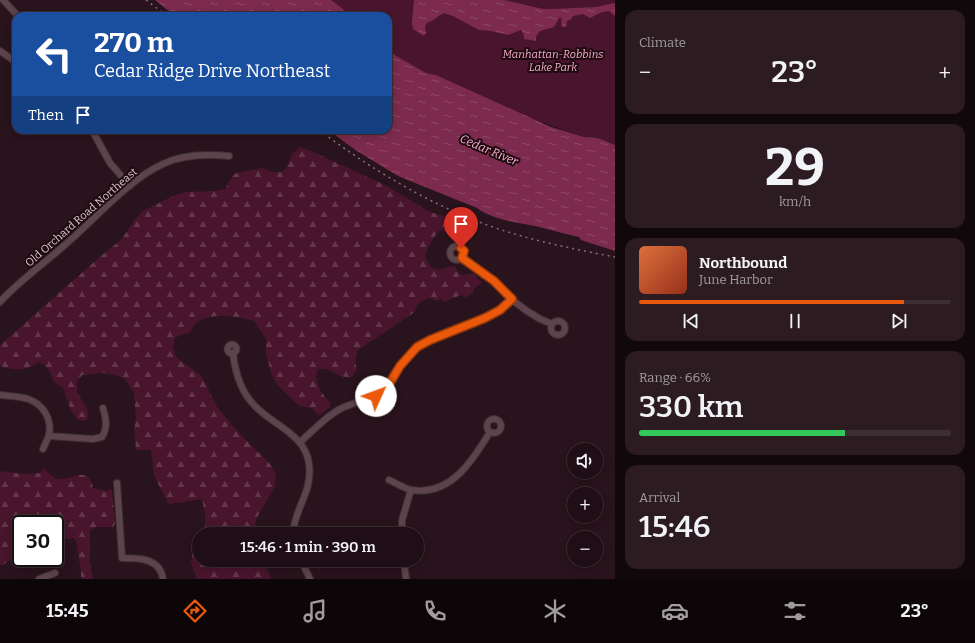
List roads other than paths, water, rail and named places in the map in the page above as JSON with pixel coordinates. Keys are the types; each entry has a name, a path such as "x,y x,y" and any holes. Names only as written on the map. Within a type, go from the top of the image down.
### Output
{"street":[{"path":"4,0 14,12"},
{"path":"0,51 12,59"},
{"path":"94,134 110,162 130,186"},
{"name":"Old Orchard Road Northeast","path":"0,302 13,288 68,242 148,171 164,163 195,155 229,156"},
{"path":"462,258 494,281 512,299 533,315 552,324"},
{"path":"300,442 339,410 350,404 376,396 388,386 400,366 417,347 430,340 485,318 500,310 512,299"},
{"path":"233,353 237,376 248,398 255,406 300,442 306,452 309,463 309,486 293,527"},
{"path":"0,395 28,399 38,404 45,411 48,419 49,436 43,449"},
{"path":"49,436 93,439 102,437 106,430 106,419 103,408"},
{"path":"389,480 411,490 427,490 442,486 456,477 470,464 490,432"},
{"path":"117,483 122,558 140,558 148,560 157,565 163,579"},
{"path":"402,527 402,520 411,490"},
{"path":"304,567 310,579"},
{"path":"405,567 406,579"},
{"path":"39,579 55,573"}],"water":[{"path":"155,0 331,0 346,12 170,12"},
{"path":"414,0 504,0 543,9 596,7 615,3 615,16 609,11 602,12 590,18 583,14 573,16 567,21 566,27 562,27 560,17 554,27 540,31 536,36 536,41 524,39 524,35 521,30 508,35 479,30 453,16 444,13 427,23 425,26 426,33 424,36 413,29 412,22"},
{"name":"Cedar River","path":"392,53 426,73 436,75 551,127 584,137 598,138 615,145 615,251 581,240 579,237 494,217 477,208 398,176 357,151 334,134 392,134"}],"railway":[{"path":"146,0 162,12"},
{"path":"325,134 355,156 393,180 432,201 474,220 526,237 615,257"}],"park label":[{"name":"Manhattan-Robbins Lake Park","path":"553,60"}]}
